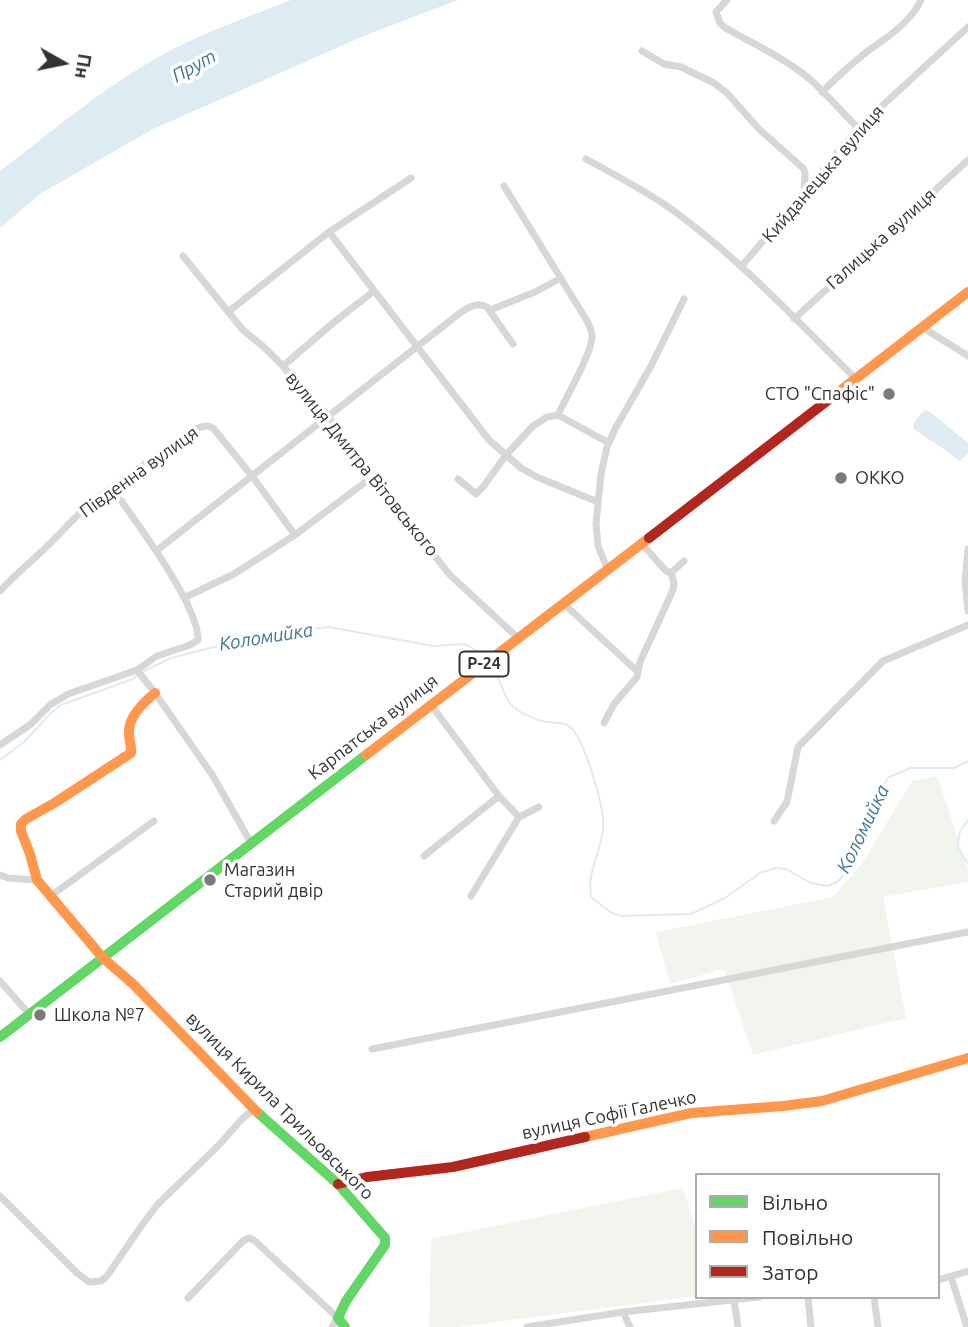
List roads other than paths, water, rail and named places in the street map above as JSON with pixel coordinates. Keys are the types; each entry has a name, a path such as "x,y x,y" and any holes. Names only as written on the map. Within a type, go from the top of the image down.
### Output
{"street":[{"path":"727,0 716,12 719,23 813,82 858,128"},
{"path":"821,92 863,55 890,36 912,15 921,0"},
{"name":"Кийданецька вулиця","path":"741,267 858,128 968,27"},
{"path":"642,51 664,64 681,67 714,83 727,93 759,129 803,168 804,194"},
{"path":"586,159 669,207 716,244 855,378"},
{"name":"Галицька вулиця","path":"794,318 968,160"},
{"path":"228,312 329,232 411,178"},
{"path":"504,186 588,323 592,334 583,362 558,415"},
{"path":"329,232 480,430 522,468 598,502"},
{"name":"вулиця Дмитра Вітовського","path":"183,256 243,330 283,366 328,416 372,477 450,575 517,637"},
{"path":"490,310 561,278"},
{"path":"283,366 374,290"},
{"name":"Карпатська вулиця","path":"0,1037 968,292"},
{"path":"607,568 596,538 596,524 601,474 609,443 684,299"},
{"path":"156,551 471,306 482,304 490,310 513,344"},
{"path":"922,327 968,355"},
{"path":"458,479 476,494 506,455 533,426 547,417 558,415 609,443"},
{"name":"Південна вулиця","path":"0,591 85,508 188,433 208,425 252,476 295,535"},
{"path":"184,598 229,577 295,535 372,477"},
{"path":"0,745 68,694 139,673 157,656 198,640 184,598 156,551 112,488"},
{"path":"604,723 614,704 634,682 638,667 673,590 671,573 640,543"},
{"path":"968,549 965,582 968,611"},
{"path":"671,573 684,561"},
{"path":"563,603 638,672"},
{"path":"774,821 787,802 798,747 883,661 968,625"},
{"path":"139,673 213,776 251,843"},
{"path":"0,876 37,880 21,831 22,822 131,752 131,723 142,705 155,693"},
{"path":"432,705 499,796 519,817"},
{"path":"424,856 499,796"},
{"path":"471,897 519,817 539,807"},
{"path":"52,895 154,821"},
{"name":"вулиця Кирила Трильовського","path":"37,880 103,958 133,984 254,1109 338,1184 386,1241 346,1301 338,1324"},
{"path":"372,1049 968,932"},
{"path":"0,981 29,1014"},
{"name":"вулиця Софії Галечко","path":"338,1184 367,1177 453,1167 691,1113 822,1101 968,1058"},
{"path":"0,1196 77,1273 93,1283 104,1278 159,1204 254,1109"},
{"path":"188,1298 249,1238 338,1324"},
{"path":"940,1280 968,1271"},
{"path":"951,1277 967,1327"},
{"path":"527,1327 623,1312 742,1299"},
{"path":"808,1299 811,1327"},
{"path":"874,1299 878,1327"},
{"path":"734,1300 738,1327"},
{"path":"623,1312 630,1327"}],"water":[{"name":"Прут","path":"291,0 458,0 366,35 151,130 40,194 0,228 0,171 86,105 153,60 205,34"},
{"path":"926,410 968,443 968,453 961,460 913,428"}],"waterway":[{"name":"Коломийка","path":"142,672 171,658 238,638 329,627 433,646 465,644 477,651"},
{"name":"Коломийка","path":"496,674 513,706 542,721 565,724 577,736 594,777 603,821 592,871 591,897 610,912 620,916 691,914 725,898 760,873 776,868 786,869 811,883 828,886 837,882 842,877 848,857 874,813 881,788 889,777 911,768 954,768 968,761"},
{"name":"Коломийка","path":"0,760 24,742 61,705 138,675"},
{"name":"Коломийка","path":"968,820 960,831 957,848 968,863"}],"place":[{"name":"СТО \"Спафіс\"","path":"889,394"},
{"name":"ОККО","path":"841,478"},
{"name":"Магазин Старий двір","path":"210,880"},
{"name":"Школа №7","path":"40,1015"}]}
